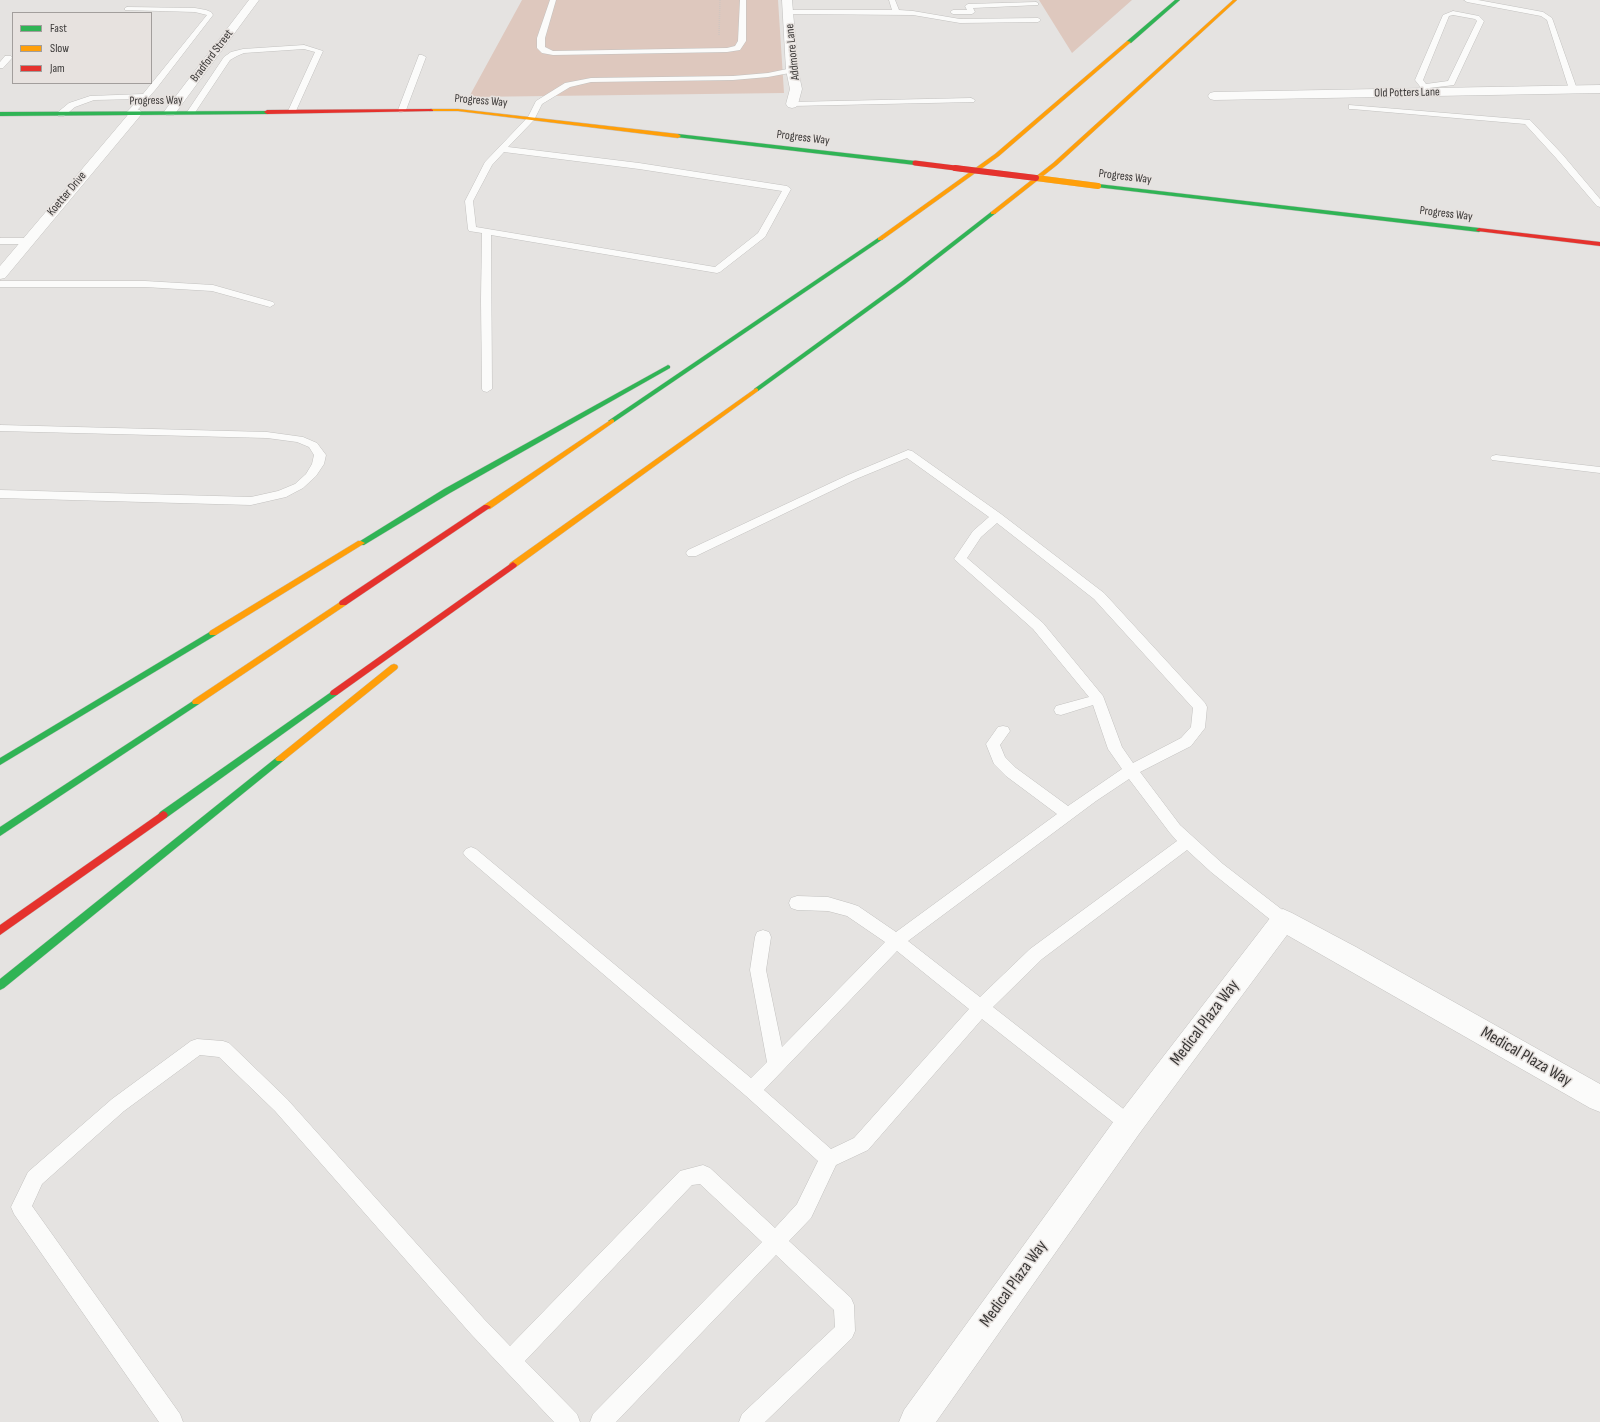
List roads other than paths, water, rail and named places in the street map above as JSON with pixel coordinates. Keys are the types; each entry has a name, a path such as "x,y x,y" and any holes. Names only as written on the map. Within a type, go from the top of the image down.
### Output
{"main road":[{"path":"0,832 437,541 811,287 997,155 1178,0"},
{"path":"0,931 585,514 903,284 1038,178 1101,123 1235,0"},
{"name":"Progress Way","path":"0,114 458,110 1600,244"},
{"path":"708,345 811,287"},
{"path":"0,762 447,491 673,364"},
{"path":"455,618 585,514"},
{"path":"0,985 399,663"}],"street":[{"name":"Bradford Street","path":"170,112 254,0"},
{"name":"Addmore Lane","path":"788,0 792,70 796,89 792,104"},
{"name":"Old Potters Lane","path":"1214,96 1427,89 1600,88"},
{"name":"Koetter Drive","path":"0,275 133,113"},
{"name":"Medical Plaza Way","path":"916,1422 1129,1124 1283,920 1600,1099"}],"lane":[{"path":"553,0 541,38 541,48 545,51 553,53 727,50 737,48 742,41 743,0"},
{"path":"892,0 896,12"},
{"path":"1467,0 1543,14 1550,19 1573,89"},
{"path":"978,21 968,6 1036,4"},
{"path":"127,9 195,10 209,12 210,15 133,113"},
{"path":"789,12 972,12"},
{"path":"913,12 960,22 1038,20"},
{"path":"1453,13 1477,17 1481,21 1450,83 1427,89 1419,80 1446,15 1453,13"},
{"path":"191,112 227,59 234,54 243,51 304,47 319,51 292,111"},
{"path":"402,110 422,57"},
{"path":"0,66 8,58"},
{"path":"502,149 639,166 787,189 762,235 717,270 472,229 469,201 488,164 530,118 540,103 568,84 591,80 733,78 768,75 792,70"},
{"path":"61,114 72,105 93,98 145,96"},
{"path":"792,104 971,100"},
{"path":"1352,107 1527,122 1559,156 1600,204"},
{"path":"487,232 487,389"},
{"path":"0,241 28,241"},
{"path":"0,284 145,284 213,288 270,304"},
{"path":"0,428 267,435 299,439 314,445 320,455 318,464 310,476 298,486 277,495 251,500 0,494"},
{"path":"692,553 852,477 908,453 997,517 1099,596 1200,707 1198,728 1186,742 1132,770 1068,814 896,941 776,1063 752,1090"},
{"path":"1496,458 1600,470"},
{"path":"997,517 977,534 960,559 1038,626 1098,699 1115,749 1175,829 1217,868 1283,920"},
{"path":"1061,710 1098,699"},
{"path":"1003,731 993,744 999,760 1011,772 1068,814"},
{"path":"601,1422 776,1242 804,1211 829,1159 861,1144 980,1009 1036,954 1188,841"},
{"path":"471,852 752,1090 829,1159"},
{"path":"797,903 828,904 852,912 896,941 980,1009 1129,1124"},
{"path":"763,937 758,970 776,1063"},
{"path":"172,1422 21,1207 36,1178 118,1106 197,1047 222,1049 281,1105 510,1362 569,1422"},
{"path":"510,1362 687,1177 703,1174 844,1305 845,1331 750,1422"}]}
